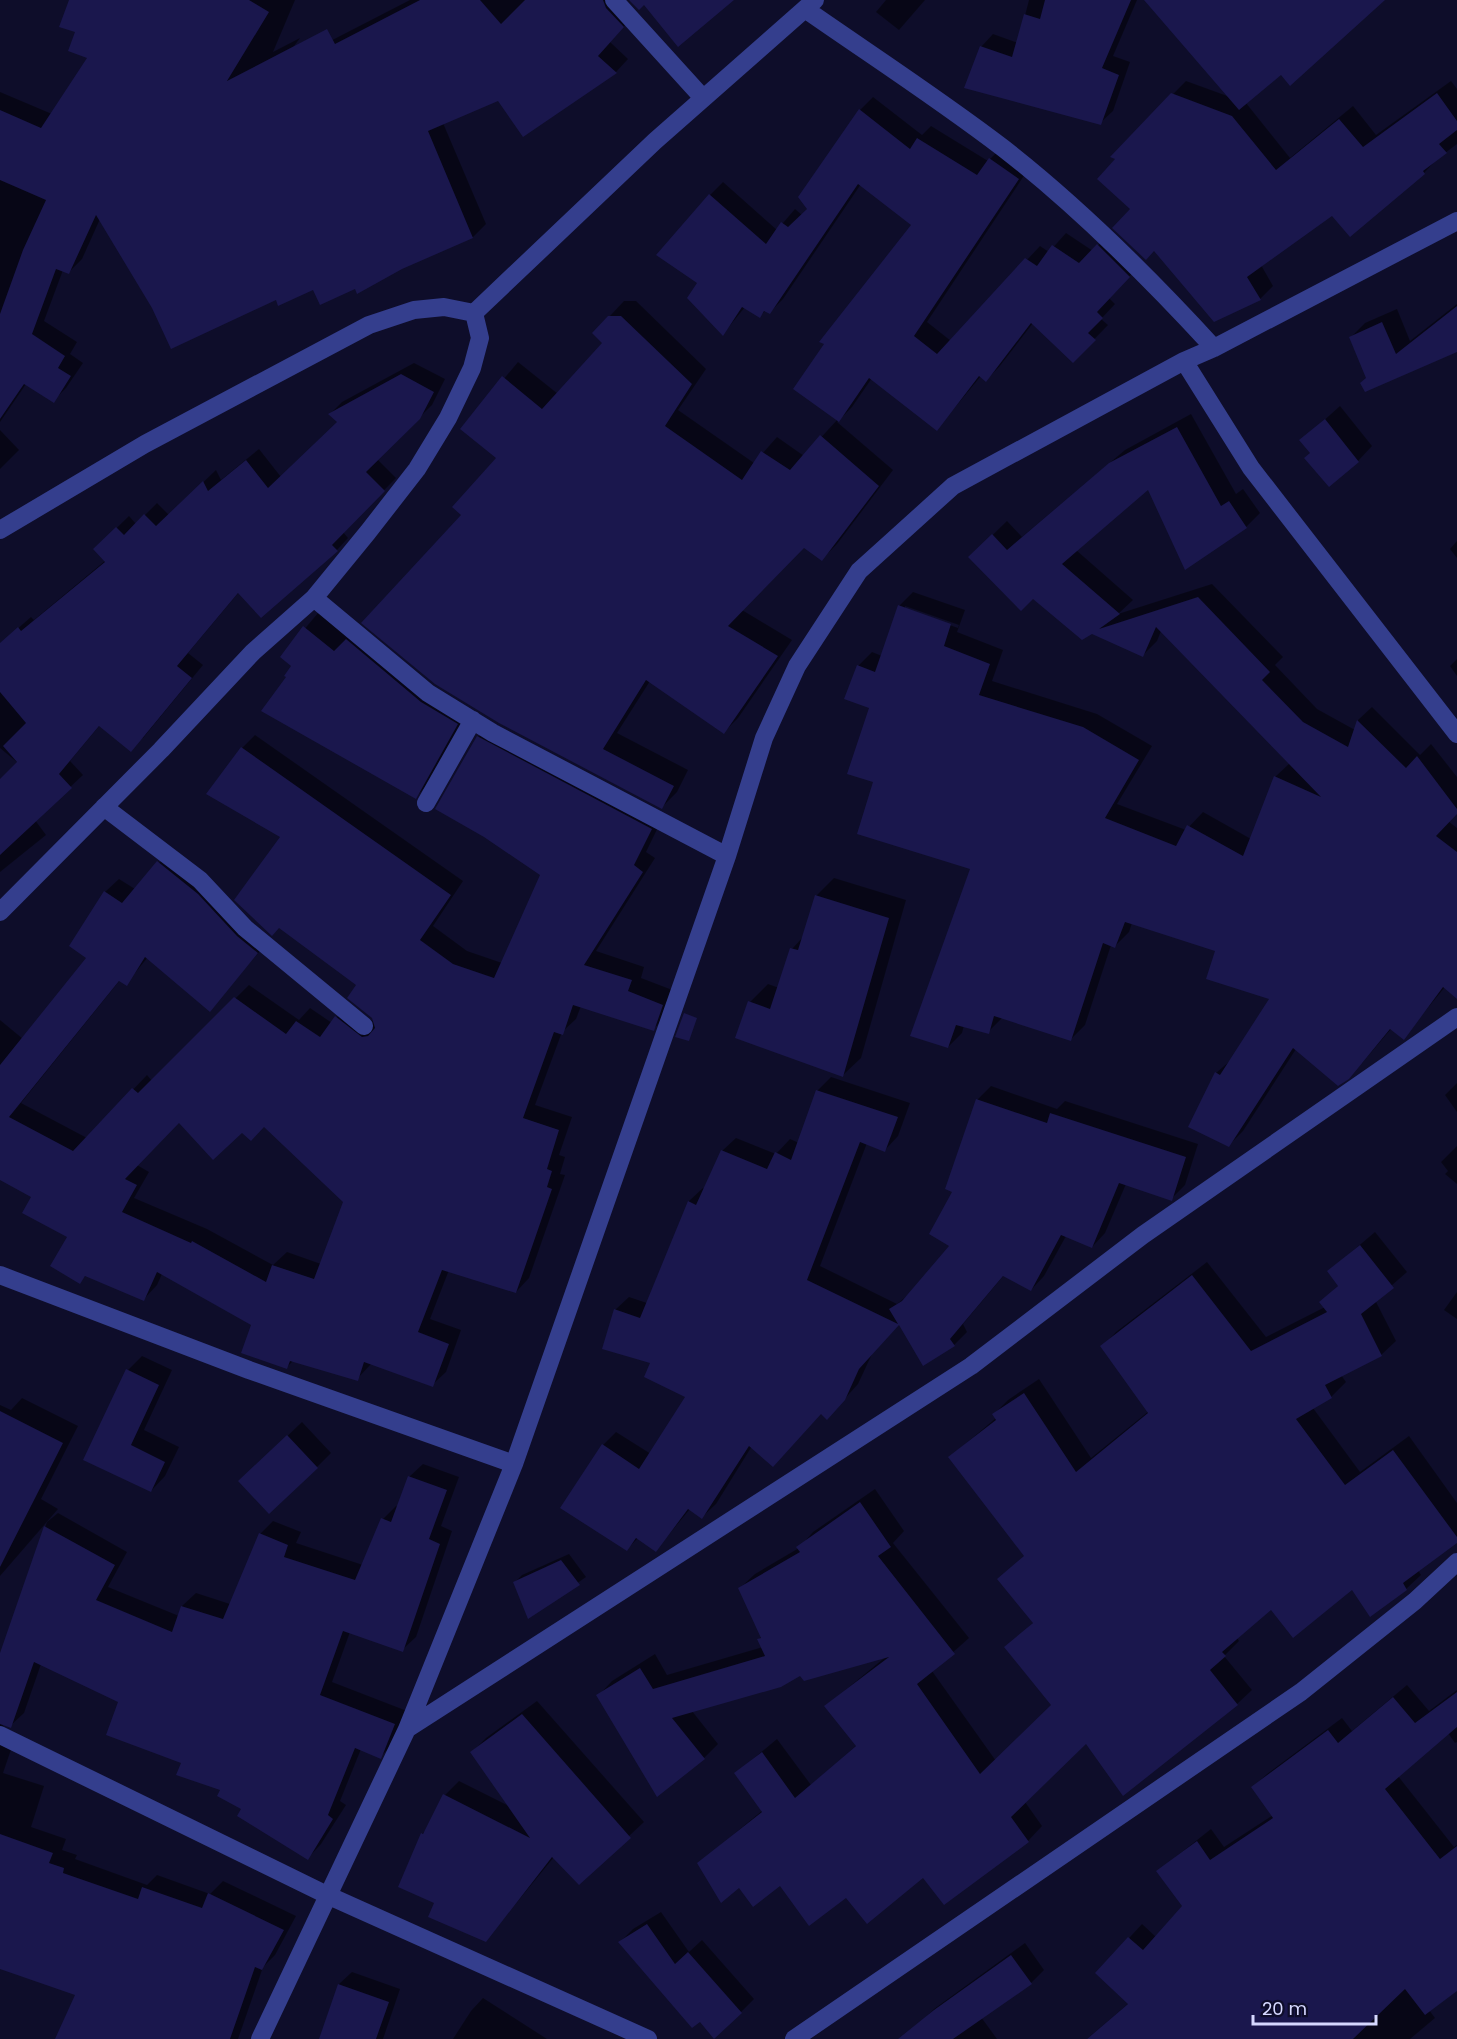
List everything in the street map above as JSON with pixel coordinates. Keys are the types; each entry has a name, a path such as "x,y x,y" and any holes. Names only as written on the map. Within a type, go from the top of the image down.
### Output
{"street":[{"path":"614,0 703,98"},
{"path":"474,313 655,141 810,5 1002,147 1058,193 1133,261 1214,348"},
{"path":"260,2039 407,1729 514,1464 727,856 764,738 797,666 859,571 953,486 1184,361 1214,348 1457,221"},
{"path":"0,530 145,444 369,325 414,310 444,307 474,313"},
{"path":"0,912 253,652 314,598 417,469 448,418 472,368 480,338 474,313"},
{"path":"1184,361 1251,468 1457,734"},
{"path":"314,598 428,693 473,720 727,856"},
{"path":"426,803 473,720"},
{"path":"104,807 200,880 244,928 364,1026"},
{"path":"407,1729 971,1366 1143,1235 1457,1017"},
{"path":"0,1275 249,1370 514,1464"},
{"path":"794,2039 1301,1692 1415,1601 1457,1562"},
{"path":"0,1735 327,1895 648,2039"}],"building":[{"path":"69,0 249,0 269,12 227,81 327,29 335,44 420,0 480,0 501,24 525,0 603,0 606,8 624,27 598,56 617,73 523,137 498,101 428,131 473,238 402,269 357,294 355,289 320,305 313,290 278,306 276,300 171,349 152,308 96,215 69,274 56,269 32,334 65,356 58,368 71,376 54,403 24,384 0,419 0,314 23,250 46,200 0,180 0,110 41,128 87,58 68,51 75,32 59,27"},
{"path":"629,0 734,0 678,47 644,5 639,10"},
{"path":"1045,0 1131,0 1102,68 1119,75 1101,125 964,88 980,46 1012,57 1024,14 1040,19"},
{"path":"1144,0 1385,0 1290,86 1281,75 1239,110"},
{"path":"1171,93 1232,116 1276,170 1339,119 1363,147 1437,93 1457,121 1457,130 1439,144 1447,153 1423,171 1425,174 1350,237 1332,216 1247,277 1261,300 1214,322 1154,251 1146,260 1112,228 1130,209 1097,179 1115,159 1110,157"},
{"path":"859,109 910,149 917,138 977,175 989,158 1019,179 914,336 937,354 1025,258 1037,266 1052,245 1079,263 1097,244 1130,277 1097,312 1103,318 1088,333 1096,340 1073,363 1031,323 986,382 979,376 937,431 869,378 839,422 793,389 824,344 819,342 911,225 858,184 770,314 764,311 760,318 742,307 723,336 687,298 697,283 656,255 709,194 766,244 781,222 788,227 807,209 798,197"},
{"path":"1457,306 1457,352 1365,392 1360,383 1366,378 1349,337 1382,322 1396,354"},
{"path":"608,316 621,316 692,384 665,426 742,480 761,451 790,470 820,435 879,486 822,561 804,548 728,626 778,656 724,734 646,680 603,749 674,786 662,809 499,723 435,684 361,623 461,515 452,507 496,458 460,429 502,376 542,409 602,343 592,333"},
{"path":"401,374 434,392 420,419 366,472 385,491 332,545 338,551 261,618 238,593 177,666 192,678 131,752 99,726 59,774 72,788 0,855 0,779 17,762 3,746 26,723 0,692 0,643 18,627 21,631 105,562 93,549 116,527 124,535 144,514 156,526 203,481 208,491 246,460 268,488 337,422 328,414"},
{"path":"1325,419 1359,462 1329,487 1304,458 1310,453 1299,440"},
{"path":"1177,427 1221,506 1229,501 1247,528 1185,570 1148,490 1062,564 1120,614 1099,629 1198,597 1270,672 1262,680 1303,722 1348,747 1357,720 1406,768 1417,756 1457,809 1457,814 1436,836 1457,852 1457,999 1443,987 1404,1040 1390,1029 1349,1079 1338,1086 1293,1048 1229,1147 1188,1127 1215,1072 1220,1075 1269,999 1206,979 1215,951 1125,922 1115,948 1103,943 1071,1041 994,1016 989,1034 956,1025 948,1048 910,1036 970,869 857,834 873,782 847,774 869,708 844,699 857,665 875,672 898,605 951,624 944,646 990,664 979,695 1083,727 1139,760 1105,818 1176,846 1187,825 1243,856 1274,776 1321,797 1156,627 1143,657 1092,634 1082,640 1033,599 1021,611 968,557 992,534 1007,550 1109,463"},
{"path":"303,626 334,651 346,639 421,702 458,724 416,799 261,711 286,677 284,676 291,666 280,657"},
{"path":"477,736 652,829 634,865 643,872 584,965 632,980 628,991 663,1005 654,1031 573,1005 563,1035 554,1032 523,1118 559,1130 547,1169 552,1171 547,1187 552,1189 516,1293 442,1270 418,1332 449,1344 433,1387 364,1362 358,1381 290,1361 287,1369 241,1353 251,1325 157,1272 144,1301 85,1276 80,1284 50,1266 67,1237 22,1213 31,1197 0,1180 0,1065 86,958 69,946 104,891 122,903 157,861 198,894 237,936 258,953 210,1012 145,957 127,986 119,981 9,1117 73,1151 132,1088 138,1093 234,997 286,1034 296,1021 320,1037 335,1016 362,1037 368,1036 375,1028 372,1018 347,998 356,985 279,928 272,936 234,900 280,837 206,794 241,747 451,895 420,940 453,964 494,978 540,875 484,837 435,809","holes":["179,1123 213,1160 242,1133 251,1141 264,1127 343,1202 314,1279 272,1265 266,1282 192,1241 191,1243 122,1212 137,1185 125,1179"]},
{"path":"815,895 889,918 843,1077 735,1038 748,1001 770,1009 790,948 798,950"},
{"path":"684,1013 697,1018 689,1041 675,1037"},
{"path":"816,1090 898,1117 885,1152 860,1142 807,1280 898,1324 889,1309 902,1301 949,1246 929,1234 952,1192 945,1189 976,1099 1047,1123 1050,1113 1186,1157 1172,1201 1119,1183 1092,1248 1061,1235 1031,1291 1003,1276 950,1339 955,1346 923,1366 899,1325 859,1369 845,1400 827,1420 821,1414 773,1467 749,1446 702,1519 688,1509 656,1552 636,1538 627,1551 560,1508 602,1444 639,1469 685,1397 644,1377 650,1363 602,1349 614,1309 640,1318 688,1201 696,1205 721,1150 767,1169 775,1152 791,1160"},
{"path":"1360,1245 1394,1288 1361,1314 1382,1356 1325,1385 1332,1398 1296,1419 1345,1485 1393,1450 1457,1537 1457,1543 1403,1583 1407,1590 1370,1617 1352,1590 1293,1638 1271,1610 1222,1652 1226,1656 1210,1670 1238,1705 1123,1796 1086,1744 1011,1817 1029,1842 944,1905 923,1878 867,1924 846,1898 809,1926 780,1886 753,1907 739,1888 721,1903 697,1863 762,1812 734,1773 762,1752 795,1798 856,1746 824,1706 889,1657 804,1681 800,1676 781,1687 672,1718 705,1759 657,1797 596,1695 640,1668 653,1689 765,1656 757,1639 761,1638 738,1588 800,1552 796,1547 860,1502 891,1547 878,1556 955,1654 917,1684 980,1774 1051,1705 1004,1647 1033,1623 997,1579 1024,1556 948,1457 996,1420 992,1414 1024,1393 1076,1472 1148,1413 1100,1346 1192,1275 1251,1351 1327,1312 1319,1302 1338,1286 1327,1271"},
{"path":"126,1369 159,1385 131,1445 165,1462 151,1492 83,1460"},
{"path":"0,1411 63,1443 0,1567"},
{"path":"287,1435 318,1468 269,1514 238,1481"},
{"path":"408,1476 447,1490 429,1539 440,1544 403,1652 343,1631 320,1695 395,1724 381,1759 355,1748 328,1815 333,1819 308,1860 237,1816 241,1809 217,1796 220,1790 176,1775 181,1763 106,1735 118,1702 34,1662 11,1728 0,1724 0,1653 44,1526 115,1565 96,1600 172,1632 181,1606 223,1619 259,1533 288,1545 284,1557 355,1580 381,1518 391,1522"},
{"path":"561,1560 580,1585 528,1619 513,1582"},
{"path":"1457,1692 1457,1727 1385,1789 1440,1859 1457,1846 1457,1991 1425,2015 1405,1989 1353,2039 1087,2039 1128,2004 1095,1973 1128,1937 1143,1950 1182,1906 1156,1871 1197,1841 1210,1860 1273,1818 1251,1787 1328,1730 1338,1743 1393,1697 1415,1723"},
{"path":"522,1714 631,1838 579,1885 552,1857 486,1942 428,1917 434,1903 398,1887 421,1833 423,1834 443,1794 530,1838 470,1752"},
{"path":"0,1834 53,1853 49,1863 64,1868 63,1873 138,1899 142,1887 202,1908 208,1893 284,1930 262,1970 255,1967 230,2039 55,2039 75,1995 0,1969"},
{"path":"647,1924 675,1964 688,1952 742,2013 714,2039 700,2022 692,2028 618,1942"},
{"path":"1011,1955 1032,1984 953,2039 898,2039 934,2010"},
{"path":"338,1984 389,2002 376,2039 319,2039"}]}
